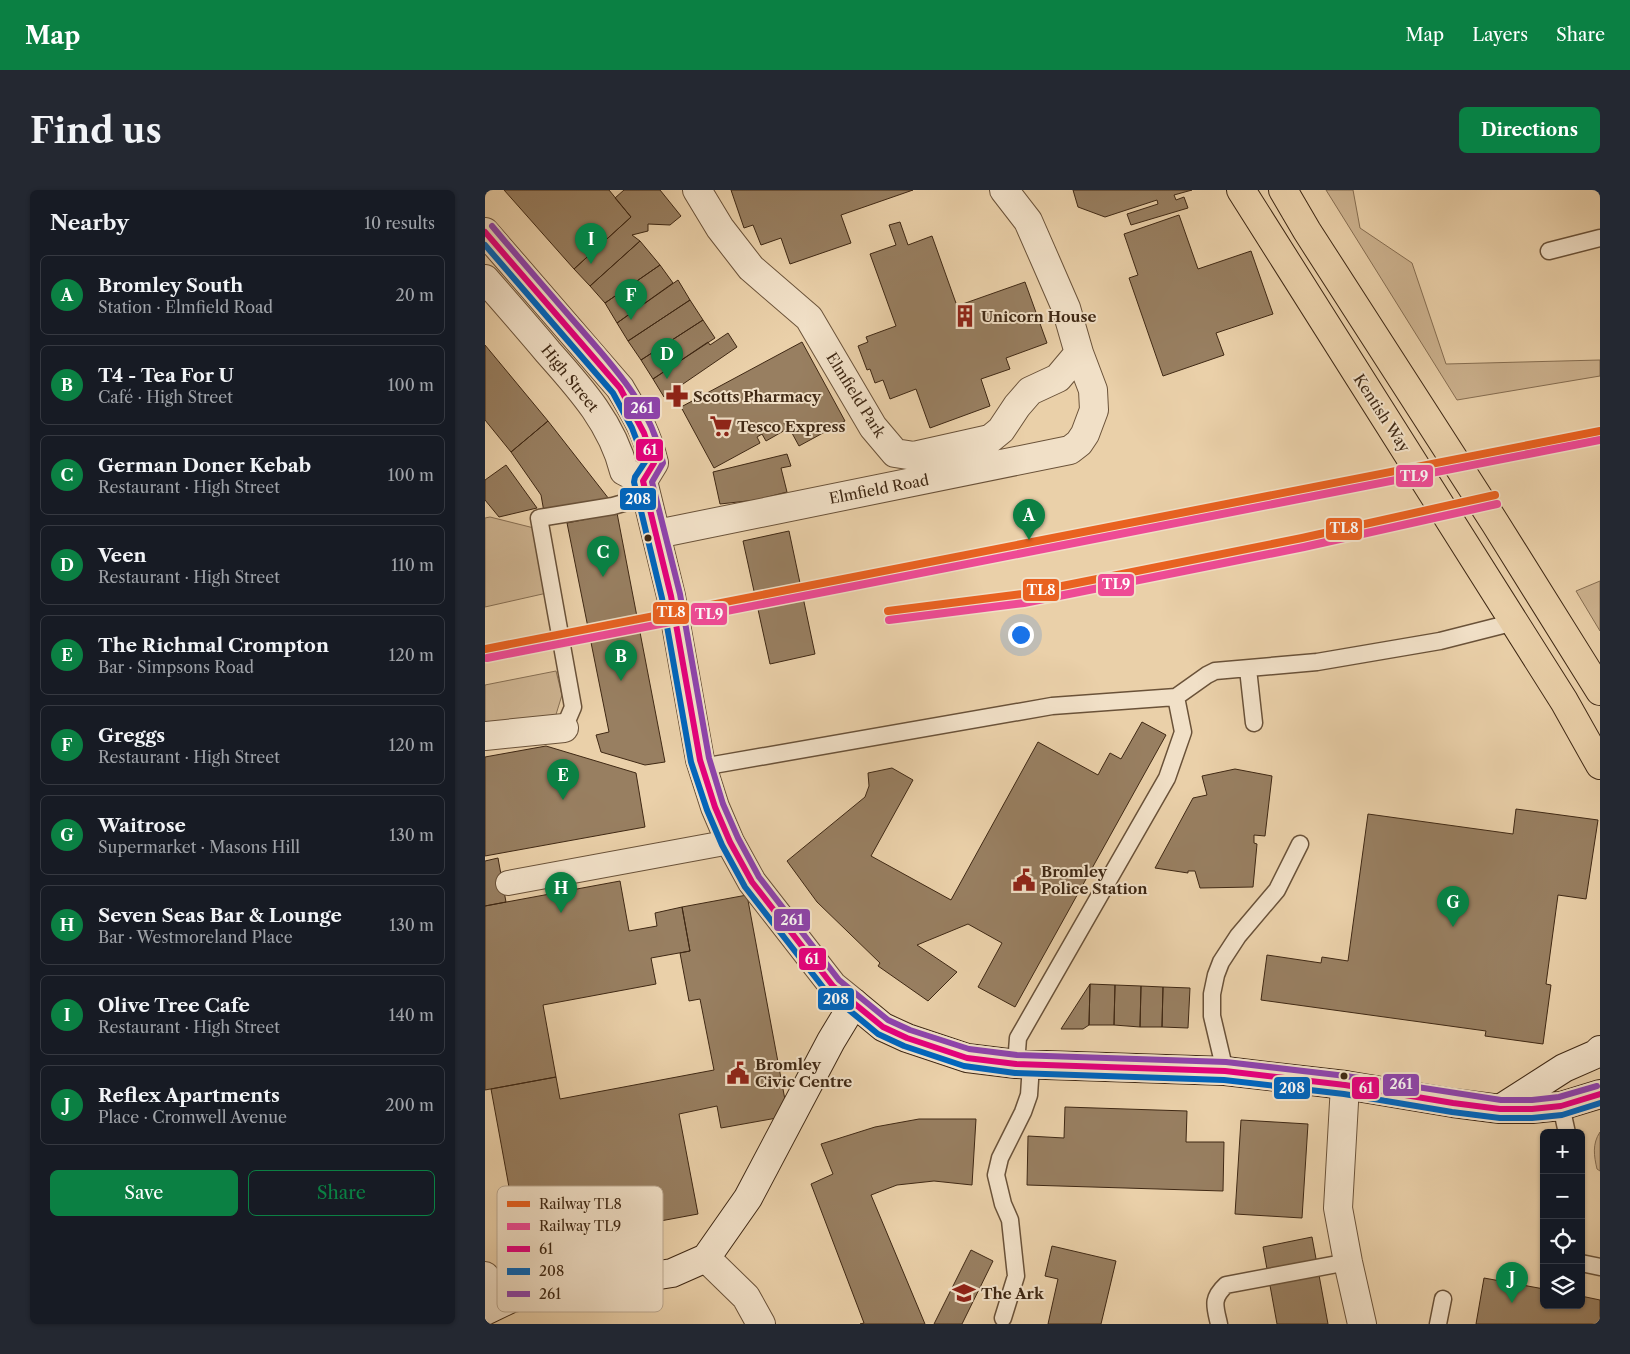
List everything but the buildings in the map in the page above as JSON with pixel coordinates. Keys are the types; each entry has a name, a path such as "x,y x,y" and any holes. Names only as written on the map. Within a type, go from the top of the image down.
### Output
{"main road":[{"name":"Kentish Way","path":"1241,190 1565,701 1600,765"},
{"path":"1283,190 1307,231 1495,523 1600,691"}],"street":[{"name":"Elmfield Park","path":"697,190 719,228 751,268 809,318 873,427 895,453 914,456 990,439 1001,430 1030,391 1058,378 1079,353"},
{"name":"Elmfield Road","path":"657,534 1070,450 1079,444 1094,410 1093,390 1065,308 1028,221 1004,190"},
{"name":"High Street","path":"485,279 583,391 606,424 621,458 624,471 646,488 655,463 648,439 624,395 489,244"},
{"path":"646,488 671,596 687,697 702,767 715,807 730,842 753,882 833,986 883,1027 907,1038 967,1058 1023,1065 1225,1071 1345,1084 1453,1103 1500,1109 1532,1109 1561,1106 1600,1094"},
{"path":"485,736 564,728"},
{"path":"508,883 730,842"},
{"path":"663,1275 672,1274 707,1258 748,1198 831,1041 854,1003"},
{"path":"1500,1109 1564,1068 1596,1054 1600,1050"},
{"path":"1345,1084 1338,1208 1362,1324"},
{"path":"707,1258 746,1297 761,1324"},
{"path":"485,1276 487,1309"}],"lane":[{"path":"1549,252 1600,238"},
{"path":"564,728 573,707 539,518 613,506 646,488"},
{"path":"702,767 1052,706 1176,697 1215,671 1327,661 1440,641 1503,625"},
{"path":"1248,669 1253,722"},
{"path":"1003,1318 1016,1276 1010,1220 1003,1204 996,1175 1000,1158 1023,1112 1029,1095 1018,1038 1167,778 1183,732 1176,697"},
{"path":"1225,1071 1212,1016 1212,994 1216,975 1224,957 1238,936 1277,890 1300,844"},
{"path":"1561,1106 1566,1129"},
{"path":"1219,1324 1215,1300 1217,1293 1226,1285 1348,1262"},
{"path":"1585,1264 1600,1267"},
{"path":"1438,1324 1443,1299"}],"shaded area":[{"path":"1326,190 1353,190 1360,228 1412,263 1446,364 1600,360 1600,376 1457,400"},
{"path":"490,517 534,528 547,593 485,607 485,518"},
{"path":"1600,581 1600,631 1576,591"},
{"path":"556,671 562,695 554,721 485,728 485,685"},
{"path":"1600,1132 1600,1171 1597,1169 1594,1150"}],"rail line":[{"name":"TL8","path":"485,649 1600,431"},
{"name":"TL9","path":"487,658 1600,440"},
{"name":"TL8","path":"888,611 1022,594 1302,538 1495,495"},
{"name":"TL9","path":"889,620 1024,603 1304,547 1497,504"}],"transit line":[{"name":"261","path":"492,226 615,368 639,402 649,421 663,463 652,482 680,594 709,758 723,804 738,838 759,877 839,980 888,1020 910,1030 969,1049 1017,1055 1226,1062 1346,1076 1501,1100 1532,1100 1559,1097 1597,1086"},
{"name":"61","path":"485,232 620,388 644,433 654,463 643,481 671,596 700,760 715,807 730,842 752,882 833,986 883,1027 907,1038 967,1058 1016,1064 1225,1071 1345,1085 1500,1109 1532,1109 1561,1106 1600,1094"},
{"name":"208","path":"485,245 613,393 632,428 645,462 635,477 634,482 662,598 691,762 707,810 722,845 745,887 826,991 878,1034 904,1046 964,1066 1015,1073 1224,1080 1344,1094 1500,1118 1532,1118 1562,1115 1600,1103"}],"place":[{"name":"Olive Tree Cafe","path":"591,264"},
{"name":"Unicorn House","path":"965,316"},
{"name":"Greggs","path":"631,320"},
{"name":"Veen","path":"667,379"},
{"name":"Scotts Pharmacy","path":"677,396"},
{"name":"Tesco Express","path":"721,426"},
{"name":"Bromley South","path":"1029,540"},
{"name":"German Doner Kebab","path":"603,577"},
{"name":"T4 - Tea For U","path":"621,681"},
{"name":"The Richmal Crompton","path":"563,800"},
{"name":"Bromley Police Station","path":"1024,880"},
{"name":"Seven Seas Bar & Lounge","path":"561,913"},
{"name":"Waitrose","path":"1453,927"},
{"name":"Bromley Civic Centre","path":"738,1073"},
{"name":"The Ark","path":"964,1293"},
{"name":"Reflex Apartments","path":"1512,1303"}]}
